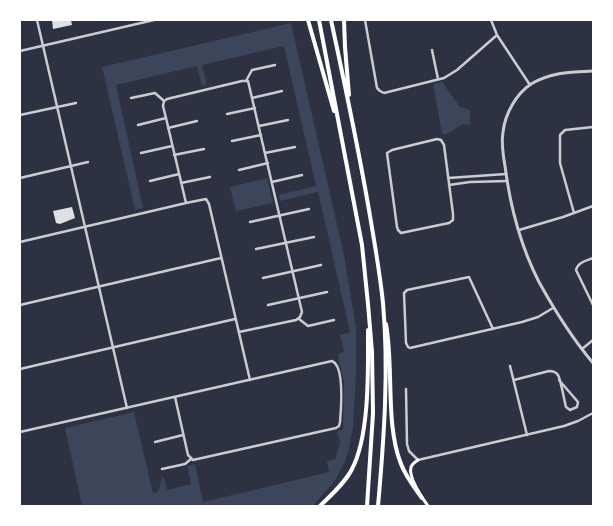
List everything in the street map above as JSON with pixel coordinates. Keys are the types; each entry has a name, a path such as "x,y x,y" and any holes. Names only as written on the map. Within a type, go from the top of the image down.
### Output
{"highway":[{"path":"308,20 337,118"},
{"path":"319,20 362,245 368,304 372,352 373,414 367,506"},
{"path":"331,20 351,115 389,337 392,412 395,444 405,473 422,498"},
{"path":"344,20 351,115"},
{"path":"320,506 352,470 361,442 365,416 368,374 368,304"},
{"path":"378,506 386,356 383,304"}],"main road":[{"path":"418,460 411,467 411,474 422,498 428,506"}],"street":[{"path":"37,20 127,408"},
{"path":"20,51 154,20"},
{"path":"365,20 376,85 380,91 386,92 438,79 453,73 497,35"},
{"path":"491,20 497,35 530,85"},
{"path":"432,50 438,79"},
{"path":"164,101 246,81 252,70 275,65"},
{"path":"593,71 555,74 530,85 513,104 504,124 502,138 507,181 519,230 534,270 553,308 593,363"},
{"path":"246,81 249,83 293,271 302,312 299,319"},
{"path":"252,98 282,91"},
{"path":"131,98 154,93 164,101 168,128 186,203"},
{"path":"20,115 76,102"},
{"path":"227,114 255,108"},
{"path":"138,125 166,118"},
{"path":"259,126 288,120"},
{"path":"168,128 197,121"},
{"path":"574,213 560,163 560,134 565,130 593,127"},
{"path":"232,141 261,135"},
{"path":"440,139 444,145 449,185 453,214 451,222 404,233 399,232 397,227 387,155 388,152 440,139"},
{"path":"141,153 172,146"},
{"path":"265,153 295,147"},
{"path":"174,155 204,149"},
{"path":"20,178 88,162"},
{"path":"239,170 268,163"},
{"path":"150,181 179,174"},
{"path":"448,178 506,174"},
{"path":"272,182 302,175"},
{"path":"181,183 210,177"},
{"path":"449,185 507,181"},
{"path":"20,242 186,203 206,200 209,204 250,380"},
{"path":"519,230 549,222 593,206"},
{"path":"250,222 309,209"},
{"path":"256,249 314,237"},
{"path":"20,305 221,258"},
{"path":"593,258 580,264 576,270 593,305"},
{"path":"263,278 321,265"},
{"path":"493,329 469,277 407,290 404,293 406,343 408,347 413,348 493,329 532,319 553,308"},
{"path":"268,305 327,292"},
{"path":"20,369 235,319"},
{"path":"239,332 299,319"},
{"path":"299,319 308,326 334,320"},
{"path":"582,349 593,340"},
{"path":"20,432 175,396 331,361 334,361 336,364 342,389 340,422 338,427 196,461 191,459 188,455 175,396"},
{"path":"510,366 527,434"},
{"path":"514,380 552,371 557,374 578,402 577,407 570,410 566,407 560,380"},
{"path":"406,389 407,444 409,451 418,460 570,424 593,413"},
{"path":"155,442 183,435"},
{"path":"162,469 185,464 191,459"}],"shaded area":[{"path":"291,23 344,255 356,328 356,376 353,427 345,462 334,482 313,506 82,506 65,428 134,412 153,493 158,492 162,478 164,477 167,490 191,484 187,466 195,464 203,502 329,472 327,461 335,459 340,443 337,431 343,429 344,382 338,357 339,353 344,352 340,335 350,332 318,192 280,201 279,195 316,186 284,46 202,65 207,85 202,86 197,66 116,85 143,208 135,210 102,67"},
{"path":"442,82 460,107 470,110 470,125 463,124 445,135 442,133 433,84"},
{"path":"267,178 273,203 236,211 230,187"}],"building":[{"path":"52,20 71,20 72,25 53,29"},
{"path":"72,207 75,218 60,224 56,223 53,211"}]}
